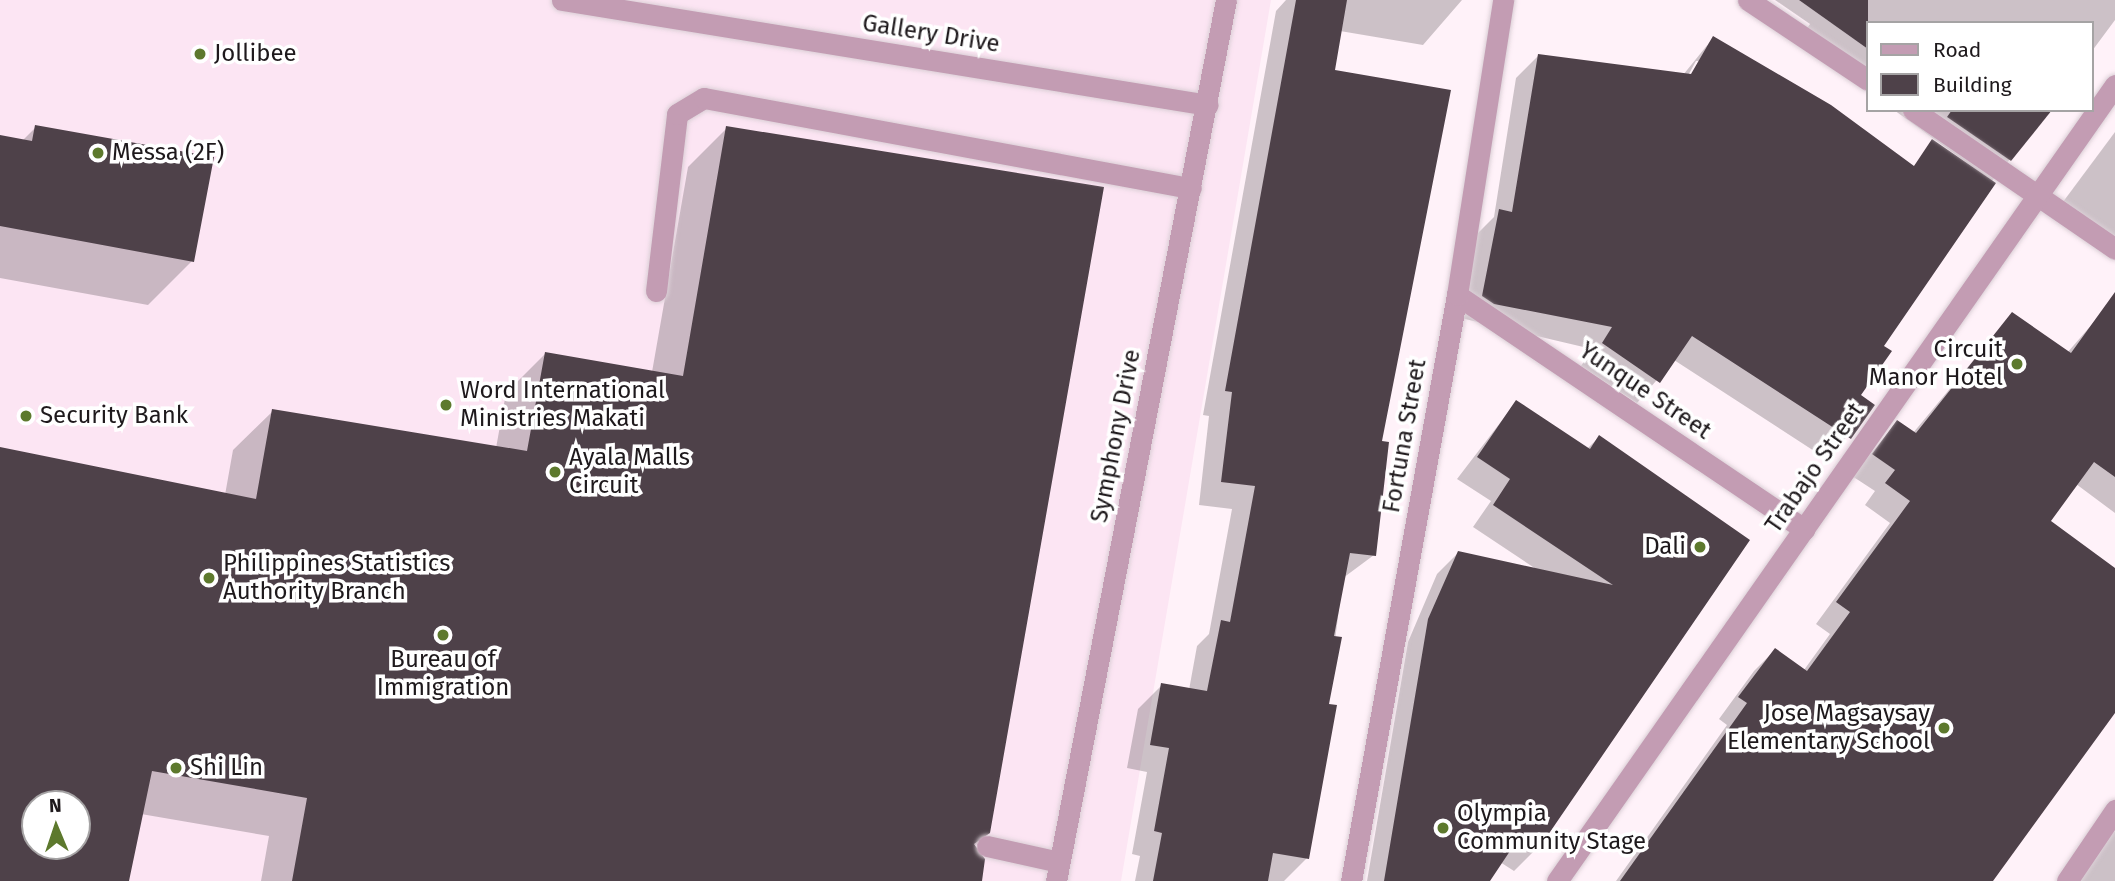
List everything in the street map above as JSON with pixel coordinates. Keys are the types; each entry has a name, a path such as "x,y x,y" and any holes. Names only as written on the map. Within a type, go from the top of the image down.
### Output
{"street":[{"name":"Gallery Drive","path":"562,0 1208,105"},
{"name":"Symphony Drive","path":"1058,872 1208,105 1226,0"},
{"name":"Fortuna Street","path":"1351,881 1457,295 1503,0"},
{"path":"1748,0 1867,79"},
{"name":"Trabajo Street","path":"1557,881 2042,196 2115,85"},
{"path":"656,291 677,114 704,98 1191,188"},
{"path":"1916,112 2042,196 2115,249"},
{"name":"Yunque Street","path":"1457,295 1804,529"},
{"path":"2067,881 2115,810"},
{"path":"988,846 1058,872"}],"shaded area":[{"name":"Ayala Malls Circuit","path":"0,0 1271,0 1121,881 0,881"}],"building":[{"path":"1296,0 1347,0 1335,70 1451,90 1382,441 1389,442 1376,556 1350,553 1334,636 1342,637 1329,704 1337,705 1309,859 1273,853 1268,881 1153,881 1162,833 1154,831 1169,748 1150,745 1161,683 1207,691 1221,620 1230,622 1255,486 1221,482 1232,392 1225,391"},
{"path":"1799,0 1868,0 1867,48"},
{"path":"1713,36 1831,105 1914,166 1932,139 1996,183 1884,346 1892,351 1861,395 1875,405 1851,439 1692,336 1660,383 1602,343 1612,327 1494,304 1482,296 1499,209 1512,212 1538,54 1691,74"},
{"path":"1951,112 2050,112 2011,161 1947,117"},
{"path":"35,125 214,157 194,262 0,226 0,135 32,141"},
{"path":"726,126 1104,187 990,833 974,844 985,859 982,881 292,881 307,798 152,771 129,881 0,881 0,447 256,499 272,409 527,451 545,352 683,376"},
{"path":"2115,292 2115,477 2094,462 2051,521 2115,568 2115,713 1993,881 1620,881 1747,703 1738,697 1775,648 1807,671 1850,612 1836,602 1910,501 1885,483 1895,470 1872,454 1897,420 1916,433 2012,312 2071,353"},
{"path":"1516,400 1590,449 1599,435 1750,540 1537,851 1518,839 1490,881 1384,881 1428,619 1458,551 1613,585 1493,505 1510,479 1477,457"}],"place":[{"name":"Jollibee","path":"200,54"},
{"name":"Messa (2F)","path":"98,153"},
{"name":"Circuit Manor Hotel","path":"2017,364"},
{"name":"Word International Ministries Makati","path":"446,405"},
{"name":"Security Bank","path":"26,416"},
{"name":"Ayala Malls Circuit","path":"555,472"},
{"name":"Dali","path":"1700,547"},
{"name":"Philippines Statistics Authority Branch","path":"209,578"},
{"name":"Bureau of Immigration","path":"443,635"},
{"name":"Jose Magsaysay Elementary School","path":"1944,728"},
{"name":"Shi Lin","path":"176,768"},
{"name":"Olympia Community Stage","path":"1443,828"}]}
